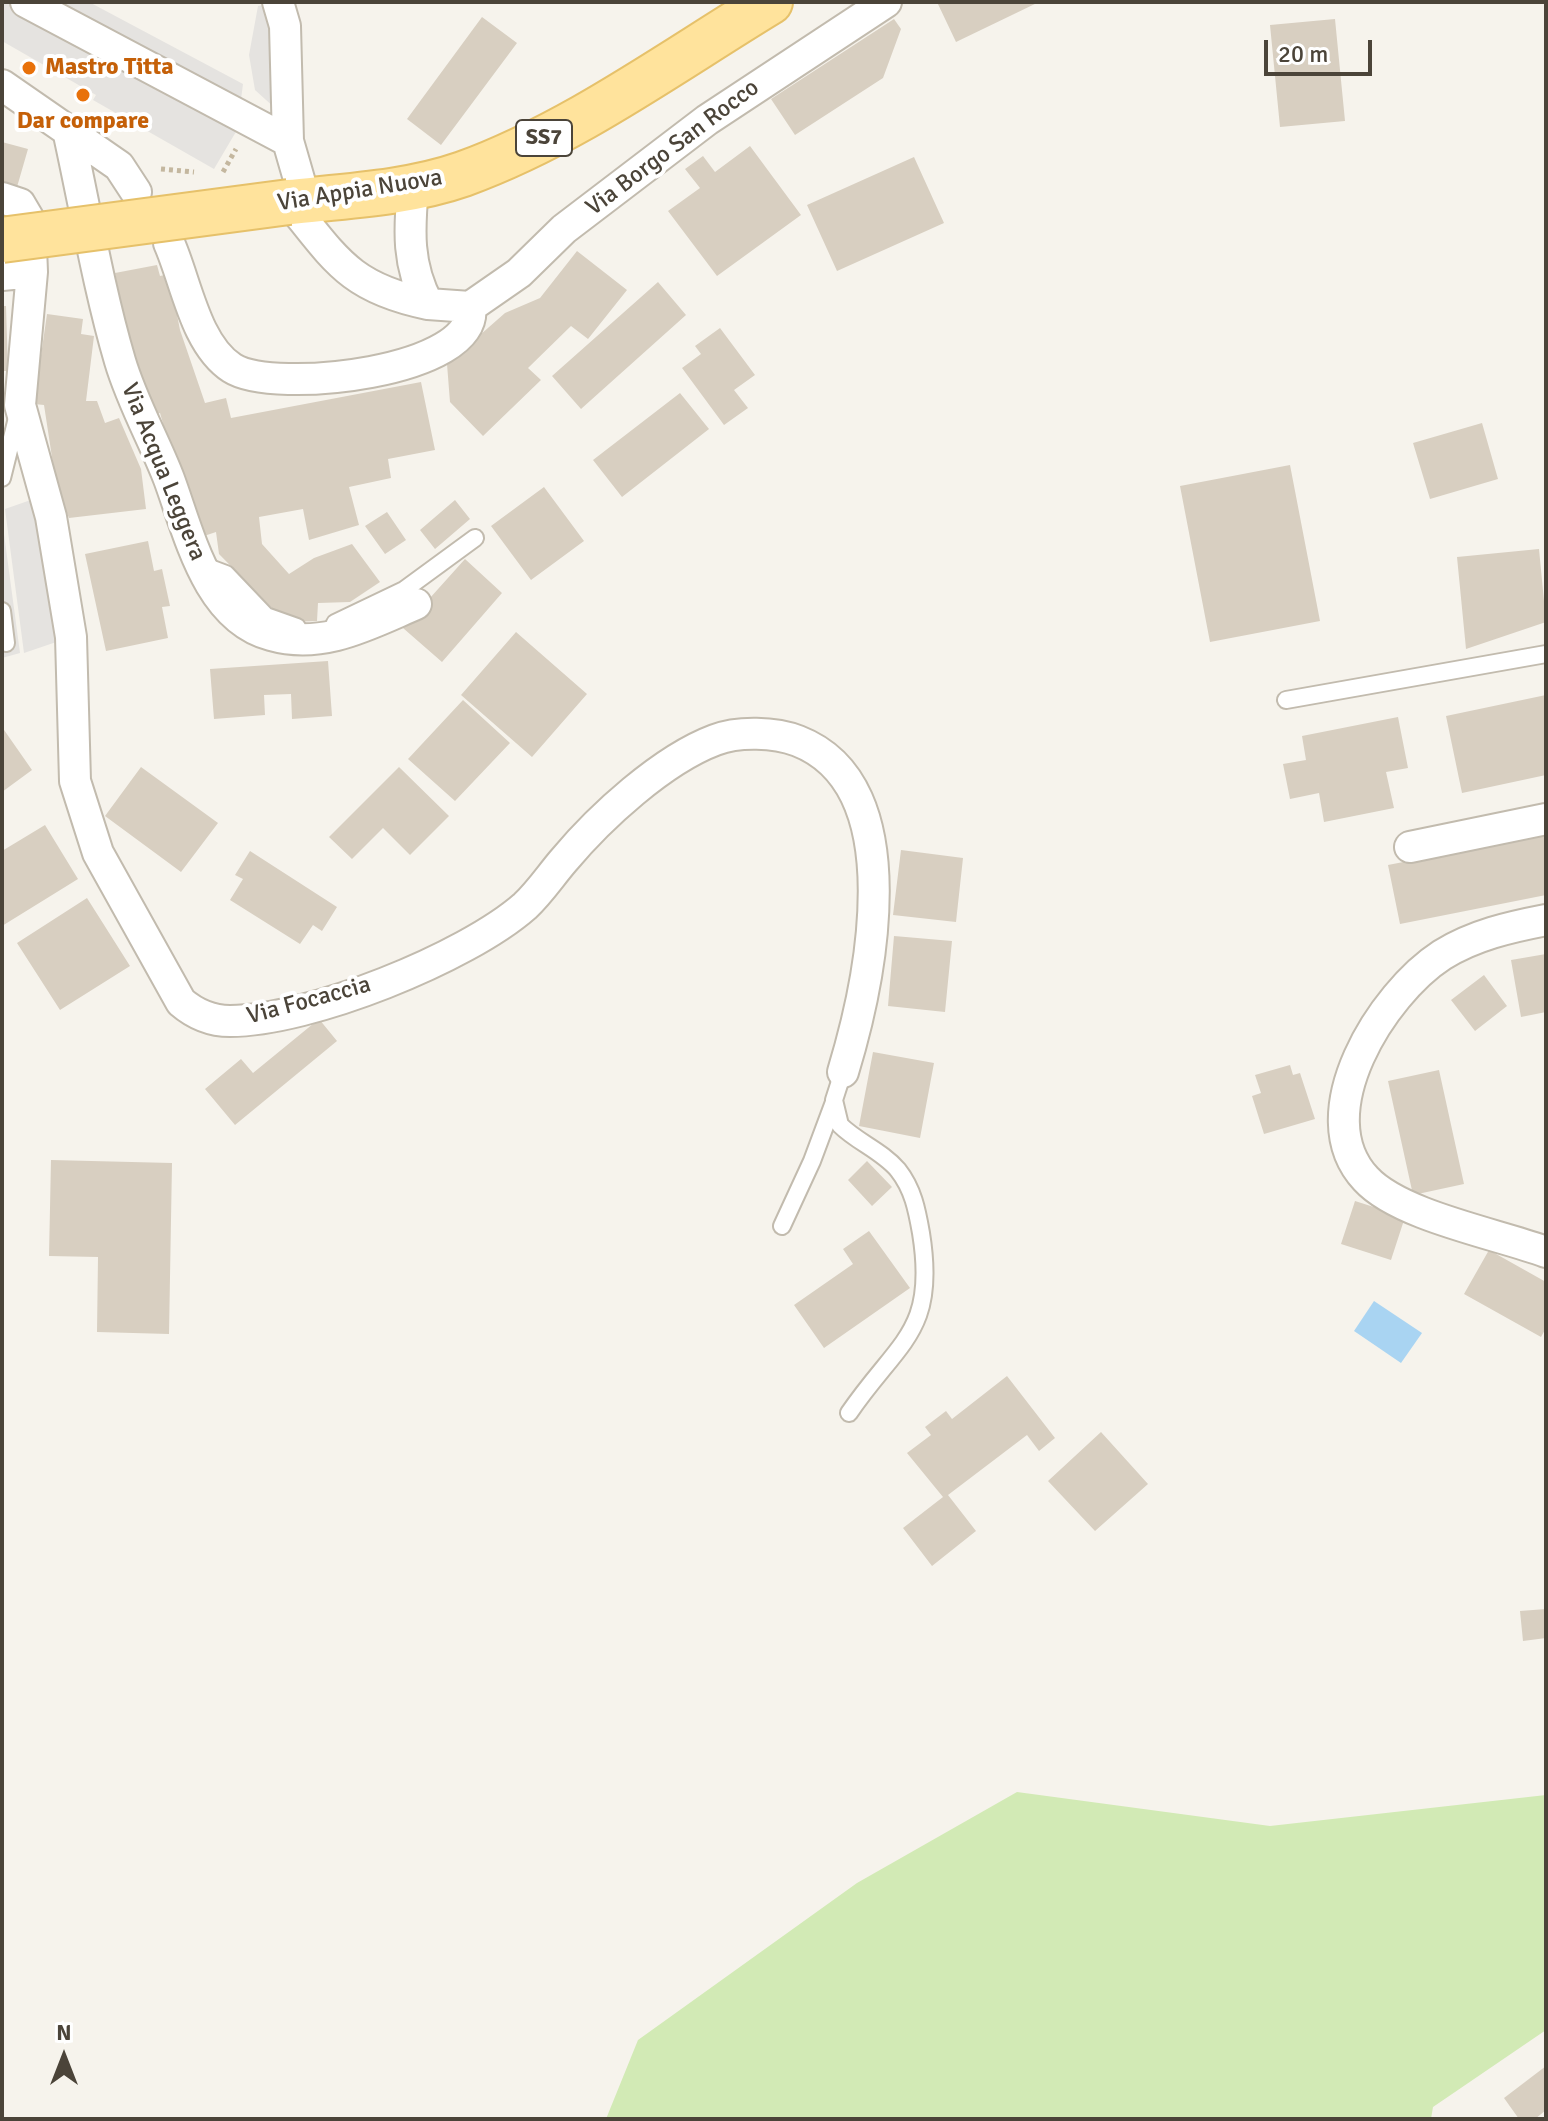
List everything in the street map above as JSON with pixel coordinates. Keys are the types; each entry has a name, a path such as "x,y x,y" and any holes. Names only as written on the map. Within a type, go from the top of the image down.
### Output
{"main road":[{"name":"Via Appia Nuova","path":"2,240 413,187 462,174 556,132 770,2"}],"street":[{"path":"26,2 288,141"},
{"path":"169,243 212,348 230,366 264,379 311,380 407,363 461,337 470,325 470,307 428,304 369,287 348,273 297,201 288,141 285,26 278,2"},
{"name":"Via Borgo San Rocco","path":"470,307 519,273 564,229 707,120 886,2"},
{"path":"2,85 119,166 136,192"},
{"name":"Via Acqua Leggera","path":"68,130 120,362 168,478 197,563 235,615 268,635 297,641 333,638 416,604"},
{"path":"413,187 411,260 416,282 428,304"},
{"name":"Via Focaccia","path":"2,198 20,204 30,221 32,272 20,405 51,517 69,621 72,760 80,803 98,853 168,984 188,1009 207,1018 228,1021 279,1015 358,991 432,962 499,926 526,905 593,829 661,772 714,740 769,735 813,747 826,757 847,781 863,818 872,873 873,931 861,1013 839,1086"},
{"path":"2,275 32,272"},
{"path":"1410,847 1546,819"},
{"path":"1546,920 1474,938 1434,961 1400,991 1364,1043 1350,1088 1346,1119 1353,1159 1359,1171 1378,1191 1409,1206 1546,1252"}],"lane":[{"path":"2,478 20,405"},
{"path":"197,563 226,574 266,616 294,628 329,626 404,590 475,538"},
{"path":"2,611 6,643"},
{"path":"1286,700 1546,654"},
{"path":"782,1226 812,1161 839,1086"},
{"path":"839,1086 840,1125 890,1161 907,1184 917,1212 927,1270 923,1303 915,1326 849,1413"}],"path":[{"path":"119,166 207,173"}],"green space":[{"path":"1017,1792 1270,1826 1546,1795 1546,2030 1433,2107 1431,2119 606,2119 638,2040 857,1883"}],"shaded area":[{"path":"2,2 89,2 243,84 237,130 214,169 93,100 96,95 2,41"},
{"path":"278,2 287,119 255,90 249,55 258,6"},
{"path":"45,495 71,637 24,653 5,509"},
{"path":"2,519 20,653 2,658"}],"water":[{"path":"1374,1301 1422,1333 1401,1363 1354,1331"}],"building":[{"path":"937,2 1039,2 956,42"},
{"path":"482,17 517,43 441,145 407,119"},
{"path":"894,19 901,29 883,78 795,135 771,99"},
{"path":"1335,19 1345,121 1280,127 1270,25"},
{"path":"2,142 28,149 17,187 2,183"},
{"path":"750,146 801,215 717,276 668,211 700,188 685,169 703,156 715,172"},
{"path":"914,157 944,223 837,271 807,205"},
{"path":"577,251 627,290 588,339 571,326 528,368 541,380 483,436 450,402 447,364 505,313 540,298"},
{"path":"157,265 160,276 169,274 180,330 205,403 226,398 231,418 421,382 435,450 388,459 391,478 349,487 359,525 309,540 303,509 259,517 262,544 289,574 314,558 352,544 380,582 350,602 318,603 317,621 291,622 274,610 219,554 216,532 201,537 186,480 180,482 160,413 150,416 127,334 115,273"},
{"path":"658,282 686,315 581,409 552,376"},
{"path":"2,306 6,306 8,371 2,371"},
{"path":"47,314 83,319 81,334 94,336 86,401 97,401 105,423 119,418 141,469 146,509 69,518 57,490 44,405 34,404"},
{"path":"720,328 755,375 734,390 748,408 724,425 682,368 701,354 695,346"},
{"path":"680,393 709,429 622,497 593,460"},
{"path":"1482,423 1498,479 1430,499 1413,443"},
{"path":"1290,465 1320,621 1210,642 1180,486"},
{"path":"544,487 584,541 531,580 491,526"},
{"path":"455,500 470,519 435,549 420,530"},
{"path":"387,512 406,540 385,554 365,526"},
{"path":"148,541 154,571 162,569 170,606 162,607 168,638 106,651 85,554"},
{"path":"1539,549 1546,622 1466,649 1457,557"},
{"path":"465,559 502,593 442,662 403,628"},
{"path":"516,632 587,694 532,757 461,695"},
{"path":"328,661 332,716 292,719 291,694 264,695 265,715 214,719 210,669"},
{"path":"1546,695 1546,775 1462,793 1446,716"},
{"path":"463,700 510,743 455,801 408,759"},
{"path":"1398,717 1408,768 1386,772 1394,808 1324,822 1319,793 1290,799 1283,764 1306,760 1302,736"},
{"path":"2,727 32,770 2,792"},
{"path":"141,767 218,823 181,872 105,816"},
{"path":"399,767 449,816 410,855 383,828 352,859 329,837"},
{"path":"45,825 78,879 2,926 2,851"},
{"path":"1546,834 1546,895 1400,924 1388,865"},
{"path":"901,850 963,858 956,922 893,915"},
{"path":"250,851 337,907 322,931 313,925 300,944 230,900 243,879 235,875"},
{"path":"87,898 130,966 60,1010 17,943"},
{"path":"894,936 952,941 945,1012 888,1006"},
{"path":"1546,954 1546,1012 1521,1017 1511,960"},
{"path":"1484,975 1507,1006 1475,1031 1451,1000"},
{"path":"319,1019 337,1041 235,1125 205,1089 241,1059 253,1073"},
{"path":"873,1052 934,1063 920,1138 859,1126"},
{"path":"1290,1065 1293,1075 1300,1073 1315,1119 1264,1134 1252,1096 1261,1093 1255,1075"},
{"path":"1439,1070 1464,1184 1413,1195 1388,1081"},
{"path":"51,1160 172,1163 169,1334 97,1332 98,1257 49,1256"},
{"path":"867,1161 892,1187 872,1206 848,1180"},
{"path":"1355,1201 1405,1217 1391,1260 1341,1244"},
{"path":"869,1231 910,1288 824,1348 794,1305 853,1264 843,1249"},
{"path":"1489,1250 1546,1282 1546,1328 1541,1337 1464,1294"},
{"path":"1007,1376 1055,1438 1039,1451 1027,1435 948,1495 976,1531 932,1566 903,1528 943,1497 907,1453 931,1435 925,1427 946,1411 952,1419"},
{"path":"1101,1432 1148,1484 1095,1531 1048,1481"},
{"path":"1546,1609 1546,1638 1523,1641 1520,1611"},
{"path":"1546,2066 1546,2110 1535,2119 1519,2119 1504,2098"}],"place":[{"name":"Mastro Titta","path":"29,68"},
{"name":"Dar compare","path":"83,95"}]}
